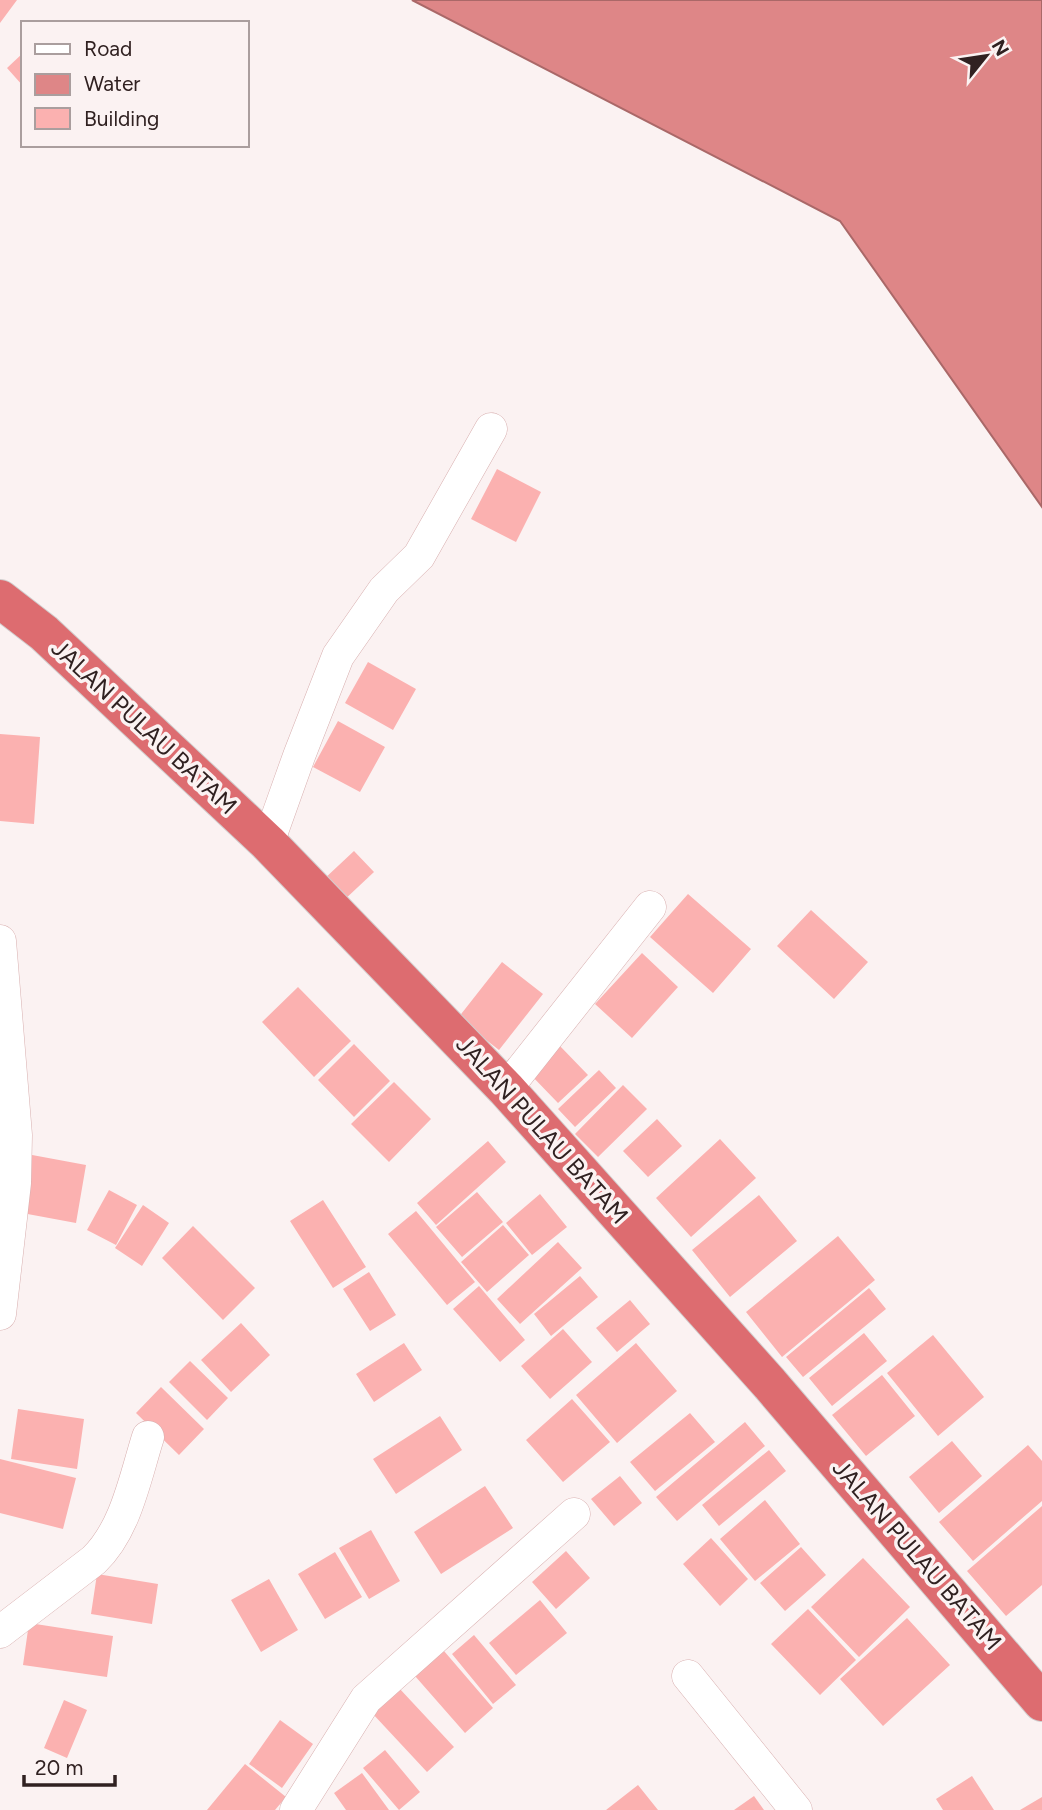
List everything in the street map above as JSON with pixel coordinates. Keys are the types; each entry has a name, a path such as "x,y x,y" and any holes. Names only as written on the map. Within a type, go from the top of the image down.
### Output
{"highway":[{"name":"JALAN PULAU BATAM","path":"0,599 44,633 268,843 506,1088 771,1384 1042,1702"}],"street":[{"path":"268,843 338,656 384,590 419,556 491,429"},
{"path":"506,1088 650,907"},
{"path":"0,942 16,1135 15,1183 0,1314"},
{"path":"0,1632 104,1550 123,1517 148,1437"},
{"path":"296,1810 366,1699 574,1514"},
{"path":"688,1676 796,1810"}],"water":[{"path":"412,0 1042,0 1042,507 840,221"}],"building":[{"path":"0,0 17,0 0,23"},
{"path":"21,55 21,84 7,68"},
{"path":"497,469 541,492 516,542 471,519"},
{"path":"368,662 416,689 393,730 345,703"},
{"path":"338,721 385,747 360,792 313,767"},
{"path":"0,734 40,737 34,824 0,821"},
{"path":"354,851 374,872 342,902 323,880"},
{"path":"688,894 751,949 713,993 650,937"},
{"path":"811,910 868,962 834,999 777,946"},
{"path":"642,953 678,987 632,1038 595,1004"},
{"path":"502,962 543,994 499,1050 458,1018"},
{"path":"298,987 351,1041 314,1077 262,1022"},
{"path":"354,1044 390,1081 354,1117 318,1080"},
{"path":"559,1045 588,1075 558,1103 529,1073"},
{"path":"599,1070 616,1088 575,1127 558,1109"},
{"path":"394,1082 431,1119 389,1162 351,1124"},
{"path":"623,1085 647,1109 598,1157 575,1134"},
{"path":"657,1119 682,1146 648,1177 623,1151"},
{"path":"720,1139 756,1178 691,1237 656,1198"},
{"path":"488,1141 506,1162 436,1225 417,1203"},
{"path":"16,1152 86,1165 76,1223 6,1210"},
{"path":"109,1190 137,1205 116,1245 87,1230"},
{"path":"477,1192 503,1222 462,1257 436,1227"},
{"path":"540,1194 567,1227 532,1255 506,1223"},
{"path":"759,1195 797,1241 730,1297 692,1250"},
{"path":"323,1200 366,1267 333,1288 290,1221"},
{"path":"143,1205 169,1223 142,1266 115,1248"},
{"path":"416,1211 475,1282 447,1305 388,1234"},
{"path":"503,1225 529,1255 487,1292 461,1262"},
{"path":"193,1226 255,1288 223,1320 162,1258"},
{"path":"838,1236 875,1280 782,1357 746,1312"},
{"path":"558,1242 582,1268 520,1324 497,1299"},
{"path":"369,1272 396,1315 370,1331 343,1289"},
{"path":"580,1276 598,1297 551,1336 534,1314"},
{"path":"479,1286 525,1340 500,1362 453,1309"},
{"path":"869,1288 886,1309 803,1377 786,1357"},
{"path":"630,1300 650,1324 617,1352 596,1328"},
{"path":"241,1323 270,1355 231,1392 201,1360"},
{"path":"563,1329 592,1362 550,1399 521,1366"},
{"path":"864,1333 887,1361 832,1406 809,1378"},
{"path":"933,1335 984,1397 938,1436 887,1373"},
{"path":"404,1343 422,1370 374,1402 356,1374"},
{"path":"636,1343 677,1391 617,1443 576,1395"},
{"path":"190,1361 228,1398 207,1420 169,1382"},
{"path":"882,1375 915,1416 866,1456 832,1415"},
{"path":"161,1387 204,1429 179,1455 136,1413"},
{"path":"572,1399 610,1442 563,1482 526,1440"},
{"path":"18,1409 84,1419 77,1469 11,1459"},
{"path":"690,1413 715,1442 655,1491 630,1462"},
{"path":"440,1416 462,1450 396,1494 373,1459"},
{"path":"745,1422 765,1446 677,1521 656,1497"},
{"path":"952,1441 982,1476 939,1513 909,1477"},
{"path":"1028,1445 1042,1461 1042,1501 973,1561 939,1522"},
{"path":"769,1450 786,1471 719,1526 702,1505"},
{"path":"0,1459 76,1478 63,1529 0,1513"},
{"path":"620,1476 642,1503 614,1526 591,1499"},
{"path":"485,1486 513,1528 441,1574 414,1532"},
{"path":"765,1500 800,1544 755,1581 720,1539"},
{"path":"1042,1506 1042,1585 1006,1616 967,1571"},
{"path":"371,1530 400,1581 369,1599 339,1548"},
{"path":"711,1538 748,1579 720,1606 683,1564"},
{"path":"801,1547 826,1575 785,1611 760,1583"},
{"path":"566,1551 590,1578 556,1609 532,1582"},
{"path":"335,1552 362,1597 325,1619 298,1574"},
{"path":"863,1558 910,1607 859,1657 811,1607"},
{"path":"97,1574 158,1584 152,1624 91,1614"},
{"path":"269,1579 298,1630 261,1652 231,1600"},
{"path":"540,1600 567,1633 516,1675 489,1643"},
{"path":"808,1609 856,1660 820,1695 771,1644"},
{"path":"907,1618 950,1665 883,1726 840,1679"},
{"path":"29,1623 113,1636 107,1677 23,1665"},
{"path":"474,1635 516,1685 493,1704 452,1654"},
{"path":"444,1651 493,1708 465,1733 415,1676"},
{"path":"399,1688 454,1747 427,1772 372,1713"},
{"path":"64,1700 87,1710 67,1758 44,1748"},
{"path":"280,1720 313,1744 282,1788 249,1764"},
{"path":"385,1750 420,1792 399,1810 363,1768"},
{"path":"245,1764 286,1797 275,1810 207,1810"},
{"path":"362,1773 389,1810 346,1810 334,1793"},
{"path":"972,1776 994,1810 943,1810 936,1799"},
{"path":"638,1785 658,1810 606,1810"},
{"path":"754,1796 764,1810 734,1810"},
{"path":"1042,1797 1042,1810 1020,1810"}]}
